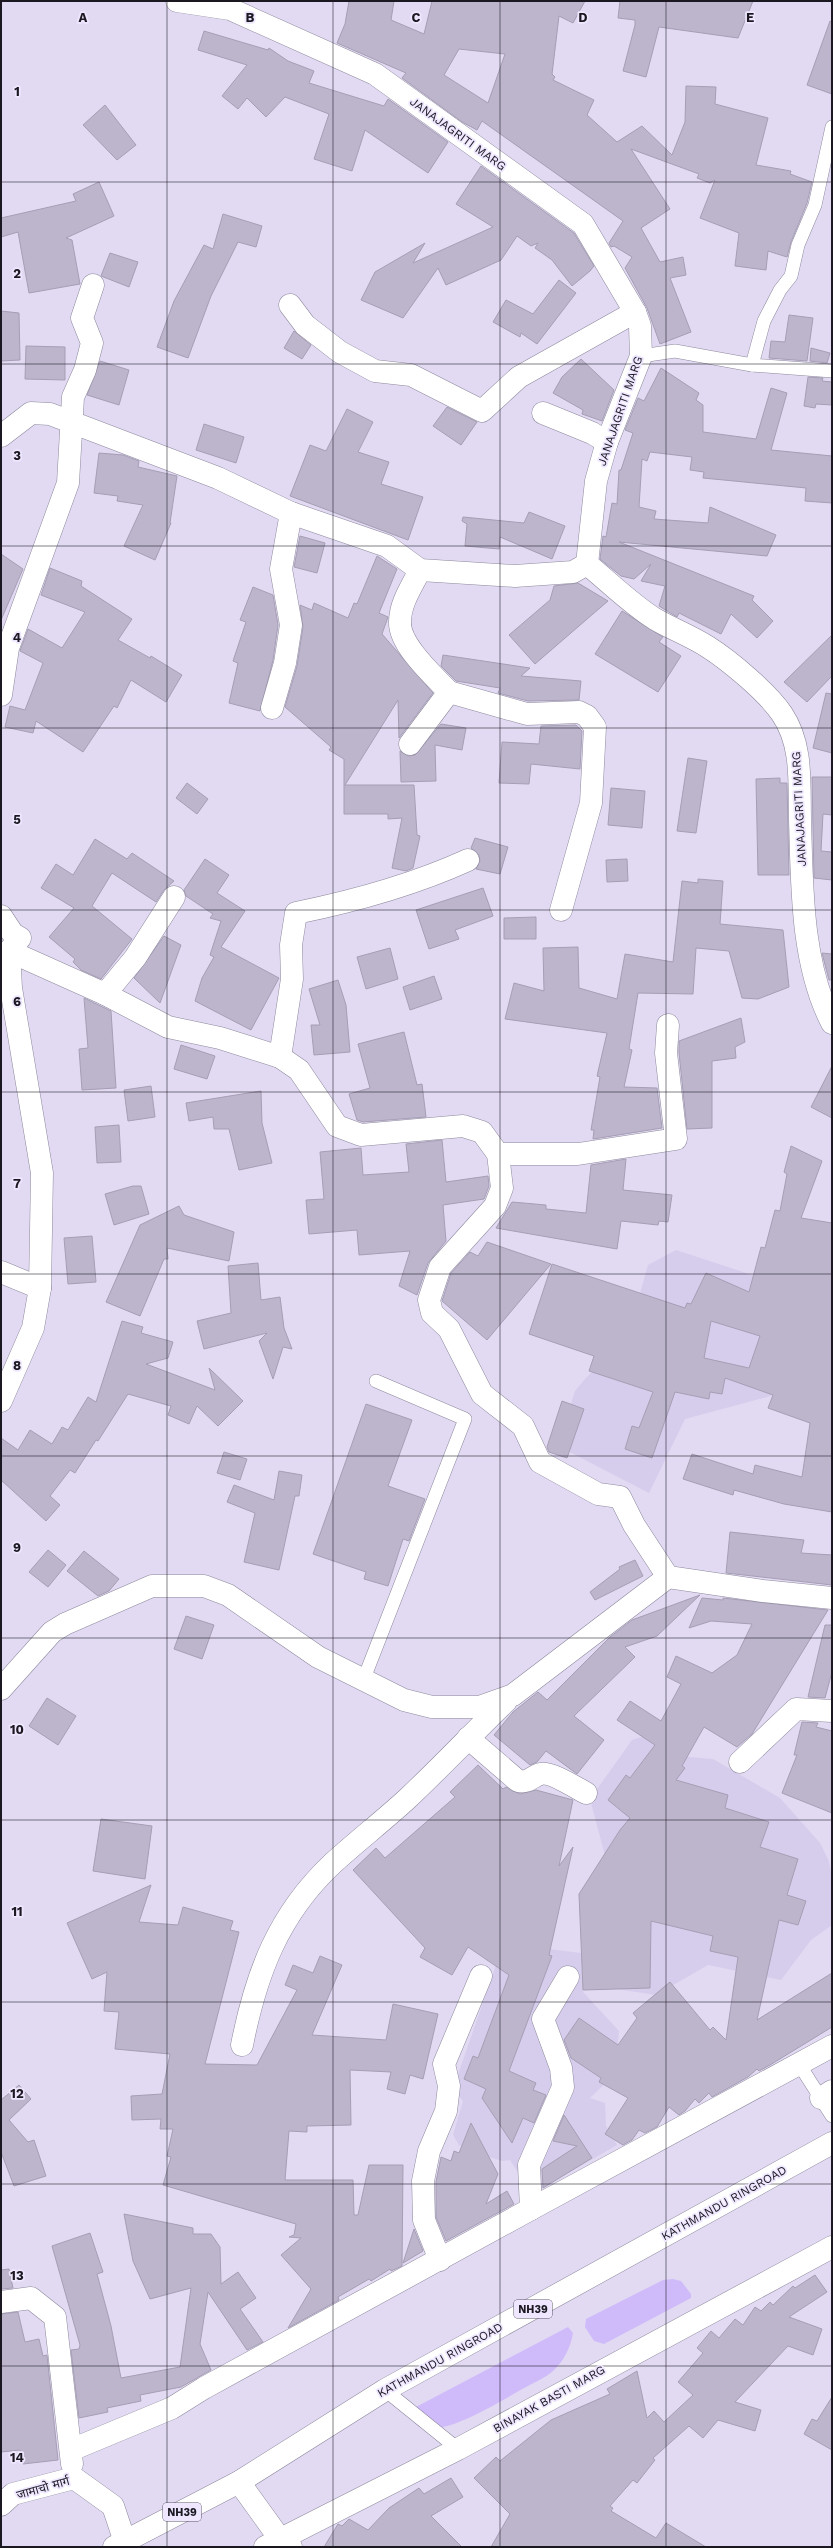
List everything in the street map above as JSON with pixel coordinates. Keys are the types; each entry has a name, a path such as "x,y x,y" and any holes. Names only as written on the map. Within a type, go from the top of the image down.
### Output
{"main road":[{"name":"JANAJAGRITI MARG","path":"177,1 234,5 375,74 583,224 634,312 640,326 641,356 607,442 596,481 587,564 654,618 708,647 750,680 782,712 794,734 798,756 802,870 811,965 823,1006 832,1023"},
{"path":"1,695 8,648 68,482 70,421 73,397 85,370 92,343 82,318 93,285"},
{"path":"290,305 305,325 340,352 375,372 411,374 482,411 518,377 634,312"},
{"path":"1,436 31,413 50,414 218,478 291,513 387,546 420,570 515,576 574,572 587,564"},
{"path":"543,413 592,433 607,442"},
{"path":"272,708 285,663 291,625 280,569 291,513"},
{"path":"420,570 407,594 400,623 408,645 449,692 527,714 579,712 587,716 595,727 591,803 561,910"},
{"path":"410,744 449,692"},
{"path":"280,1056 292,979 291,945 296,912 349,902 440,873 468,860"},
{"path":"105,994 134,958 174,897"},
{"path":"1,916 13,934 20,938 9,951 1,973"},
{"path":"9,951 105,994 168,1027 220,1038 246,1048 280,1056 299,1070 337,1126 361,1135 463,1126 482,1132 498,1154 502,1188 495,1206 440,1267 428,1300 432,1313 449,1329 482,1394 523,1426 540,1462 598,1494 620,1497 634,1525 668,1578"},
{"path":"1,1401 33,1328 40,1288 42,1173 12,988 9,951"},
{"path":"498,1154 578,1154 676,1139 666,1053 668,1025"},
{"path":"1,1272 40,1288"},
{"path":"242,2045 256,1982 267,1954 296,1904 332,1864 407,1798 513,1695 668,1578 763,1592 832,1598"},
{"path":"1,1689 52,1632 65,1624 152,1586 204,1586 228,1595 318,1657 363,1681 404,1700 432,1707 479,1707 513,1695"},
{"path":"740,1762 796,1709 832,1711"},
{"path":"468,1738 518,1781 525,1782 544,1774 552,1775 586,1793"},
{"path":"440,2260 424,2220 424,2181 429,2151 446,2111 449,2086 444,2064 481,1976"},
{"path":"531,2209 529,2166 563,2087 561,2068 543,2019 568,1977"},
{"path":"71,2450 172,2408 204,2388 832,2046"},
{"name":"KATHMANDU RINGROAD","path":"122,2545 239,2482 385,2390 832,2143"},
{"name":"BINAYAK BASTI MARG","path":"278,2544 458,2449 832,2247"},
{"path":"1,2302 31,2298 55,2317 74,2478"},
{"name":"जामाचो मार्ग","path":"1,2505 14,2494 74,2478 113,2506 122,2545"},
{"path":"239,2482 278,2544"}],"lane":[{"path":"752,365 764,322 780,290 791,276 798,245 815,205 832,127"},
{"path":"641,356 675,351 752,365 832,372"},
{"path":"363,1681 465,1419 376,1381"},
{"path":"799,2064 826,2095 832,2116"},
{"path":"385,2390 458,2449"}],"shaded area":[{"path":"676,1250 807,1293 771,1396 685,1419 649,1493 558,1446 575,1391 628,1336 648,1265"},
{"path":"661,1731 675,1748 688,1757 713,1759 780,1798 820,1843 828,1859 832,1875 832,1925 811,1940 781,1980 708,1965 656,1995 590,1985 613,1886 590,1799 632,1740"},
{"path":"516,1945 581,1953 583,1992 619,2031 615,2074 590,2098 605,2103 606,2126 617,2145 532,2194 510,2160 502,2161 467,2150 459,2145 453,2135 463,2101 453,2089 496,1965"},
{"path":"673,2279 681,2281 691,2294 691,2298 604,2344 594,2341 585,2327 586,2319 663,2280"},
{"path":"568,2327 573,2333 569,2348 558,2366 546,2376 478,2414 460,2422 443,2427 428,2429 417,2425 411,2415 414,2408"}],"building":[{"path":"349,1 394,1 391,20 424,34 432,1 585,1 573,23 559,16 552,74 555,77 553,80 594,100 587,115 617,142 642,126 672,155 685,122 686,86 716,87 715,104 768,118 756,165 791,171 790,174 812,182 807,203 791,242 787,257 768,251 766,270 735,266 739,233 700,218 715,180 710,183 697,178 699,174 631,149 670,209 641,228 660,262 683,257 686,275 670,278 691,332 660,344 647,308 625,268 632,257 614,246 611,247 609,243 623,221 482,121 477,130 462,122 402,78 406,73 337,43 345,24","holes":["459,49 505,54 488,103 444,75"]},
{"path":"620,1 753,1 738,38 659,27 646,77 623,71 635,20 618,18"},
{"path":"830,21 832,22 832,94 807,85"},
{"path":"204,31 268,50 269,48 288,61 314,71 309,83 384,106 388,99 448,142 428,173 365,130 352,171 314,159 329,114 285,97 266,117 247,98 238,109 222,96 247,65 198,50"},
{"path":"105,105 136,145 117,160 83,125"},
{"path":"481,166 574,233 594,266 590,271 572,286 552,260 535,248 538,243 531,246 517,236 501,260 446,285 438,268 403,318 361,300 375,272 425,243 413,263 493,227 456,204"},
{"path":"99,182 114,216 66,238 72,240 80,284 29,293 18,232 1,237 1,218 76,201 73,194"},
{"path":"223,214 262,226 256,247 238,242 211,296 188,358 157,347 174,301 204,245 213,249"},
{"path":"110,253 138,262 129,287 101,276"},
{"path":"559,280 576,293 537,344 521,333 520,337 493,322 506,300 533,314"},
{"path":"1,311 19,313 20,360 1,361"},
{"path":"789,315 813,318 807,361 769,358 771,341 785,342"},
{"path":"294,331 311,345 302,359 284,348"},
{"path":"26,346 65,347 65,380 25,379"},
{"path":"811,348 830,353 827,363 810,361"},
{"path":"581,359 614,390 602,421 582,414 583,410 553,393 562,377"},
{"path":"100,361 129,370 119,405 87,395"},
{"path":"661,368 699,393 696,400 703,405 703,432 756,439 771,388 787,393 771,450 832,456 832,503 805,501 806,488 703,478 704,472 690,470 692,457 650,452 647,461 642,459 639,507 656,511 654,519 708,523 710,507 776,535 767,556 619,542 754,596 752,600 773,621 757,638 731,614 721,634 679,613 677,617 659,606 665,586 641,581 651,564 634,579 621,576 600,559 603,536 606,537 612,503 617,504 619,470 621,470 633,433 625,430 638,398 644,401"},
{"path":"808,377 823,378 822,381 832,382 832,405 816,404 815,408 804,406"},
{"path":"447,407 477,422 461,445 433,426"},
{"path":"347,409 373,422 358,452 389,462 381,484 423,497 408,540 290,496 310,445 326,451"},
{"path":"204,424 244,437 236,463 196,450"},
{"path":"99,453 123,455 139,461 138,467 177,476 171,523 155,560 124,546 143,505 117,501 118,496 94,493"},
{"path":"529,512 565,526 552,559 500,537 499,549 465,546 467,524 462,521 463,517 524,523"},
{"path":"300,536 325,543 317,573 294,567"},
{"path":"1,554 23,569 1,620"},
{"path":"377,556 397,569 379,613 388,617 382,634 433,693 399,738 398,700 345,785 414,785 417,835 420,836 413,868 406,871 392,868 402,818 388,819 388,814 344,814 344,759 329,750 331,747 285,707 297,666 303,627 300,605 312,610 314,603 348,618 354,603 357,604"},
{"path":"50,568 82,581 81,586 132,619 118,640 150,658 151,656 182,675 166,702 131,680 117,708 114,706 83,752 36,721 33,733 5,727 10,706 25,710 43,663 20,651 28,629 62,648 85,612 41,595"},
{"path":"578,583 608,601 535,664 509,635 550,600 554,586"},
{"path":"253,587 273,595 278,625 273,660 260,711 229,703 238,663 233,661 246,622 240,620"},
{"path":"622,611 663,637 659,642 681,656 658,692 595,654"},
{"path":"832,635 832,676 807,702 784,682"},
{"path":"443,655 530,668 521,676 581,681 579,700 528,701 498,693 500,688 456,681 441,666"},
{"path":"826,693 832,694 832,753 813,748"},
{"path":"441,724 466,728 462,750 435,745 436,781 401,782 400,751 408,756 415,755"},
{"path":"576,725 582,731 580,769 531,764 529,784 499,783 502,742 539,744 541,726"},
{"path":"688,758 707,761 696,833 677,831"},
{"path":"812,777 832,777 832,815 823,814 821,851 832,852 832,880 814,878"},
{"path":"780,778 780,783 787,783 789,875 758,875 756,779"},
{"path":"187,783 208,799 197,814 176,798"},
{"path":"611,788 645,791 642,828 608,825"},
{"path":"475,838 508,847 500,874 476,869 480,861 479,855 471,848"},
{"path":"95,839 127,859 132,853 174,881 164,890 156,902 112,873 92,906 132,939 101,979 81,970 73,962 75,959 49,937 74,908 41,888 56,864 73,875"},
{"path":"205,859 229,875 217,893 245,911 221,947 279,978 251,1030 195,1001 202,978 214,957 210,955 221,921 210,918 213,914 186,896 184,890"},
{"path":"627,859 628,881 607,882 606,860"},
{"path":"698,879 723,881 720,924 783,930 789,987 758,999 742,998 729,951 696,948 693,994 638,993 629,1049 632,1050 624,1087 657,1088 662,1128 593,1139 594,1130 591,1130 600,1077 597,1076 607,1033 505,1019 514,983 544,991 543,948 578,947 579,988 617,999 625,954 673,962 682,881 698,883"},
{"path":"483,888 493,916 455,930 459,939 429,949 416,910"},
{"path":"536,917 536,939 504,939 504,918"},
{"path":"164,936 181,945 160,1003 134,978"},
{"path":"390,948 398,979 366,989 357,957"},
{"path":"822,953 832,954 832,980 829,980"},
{"path":"434,976 442,999 410,1010 403,987"},
{"path":"338,980 346,1005 350,1052 314,1055 311,1025 320,1025 309,989"},
{"path":"84,998 111,1011 116,1088 82,1090 79,1049 88,1048"},
{"path":"741,1018 745,1042 735,1047 736,1058 712,1061 712,1128 687,1129 679,1041"},
{"path":"404,1032 417,1085 422,1084 426,1117 363,1122 357,1120 349,1094 370,1088 358,1044"},
{"path":"181,1045 215,1056 207,1079 174,1069"},
{"path":"832,1066 832,1118 811,1107"},
{"path":"151,1086 155,1117 128,1121 124,1090"},
{"path":"261,1091 262,1123 272,1163 239,1170 229,1129 214,1129 213,1117 189,1121 186,1103"},
{"path":"119,1125 121,1162 97,1163 95,1127"},
{"path":"442,1140 446,1182 488,1176 489,1186 484,1199 443,1205 446,1241 428,1263 417,1295 399,1286 410,1251 359,1255 357,1230 309,1234 306,1200 324,1199 320,1152 361,1148 363,1175 409,1172 406,1144"},
{"path":"791,1146 822,1161 801,1218 832,1223 832,1512 784,1504 734,1490 733,1495 683,1479 692,1454 753,1474 755,1465 802,1477 810,1423 768,1408 773,1395 725,1378 722,1394 710,1392 709,1399 675,1392 652,1458 625,1449 632,1426 639,1428 653,1392 589,1371 594,1356 529,1334 552,1264 685,1308 687,1303 691,1304 706,1273 749,1292 761,1247 765,1248 775,1210 780,1211 787,1174 784,1172","holes":["711,1321 760,1336 749,1368 704,1358"]},
{"path":"626,1159 623,1190 672,1195 668,1222 659,1221 658,1225 621,1221 617,1249 496,1228 512,1202 546,1205 546,1209 586,1213 591,1165"},
{"path":"133,1186 141,1186 149,1214 114,1225 105,1194"},
{"path":"179,1206 184,1215 234,1232 229,1261 167,1248 168,1259 164,1259 140,1316 106,1302 140,1225"},
{"path":"92,1236 96,1282 68,1284 64,1238"},
{"path":"487,1242 551,1264 487,1340 442,1301 451,1273 470,1252 478,1256"},
{"path":"258,1263 261,1300 280,1297 284,1328 292,1349 283,1347 273,1379 259,1341 267,1333 204,1349 197,1321 231,1313 228,1266"},
{"path":"122,1321 143,1327 141,1333 173,1342 168,1358 146,1364 215,1390 209,1368 243,1401 218,1426 197,1406 189,1424 168,1415 171,1406 128,1394 98,1441 96,1440 75,1473 70,1470 50,1496 60,1505 46,1521 1,1480 1,1438 18,1450 30,1430 52,1444 62,1427 68,1430 88,1397 96,1402"},
{"path":"562,1401 584,1409 567,1458 549,1452 547,1447"},
{"path":"366,1404 412,1420 388,1486 425,1499 409,1541 403,1539 388,1586 364,1579 366,1572 313,1554"},
{"path":"224,1452 247,1459 240,1480 217,1473"},
{"path":"279,1471 302,1475 299,1496 295,1496 279,1570 244,1562 255,1513 227,1502 234,1485 274,1500"},
{"path":"730,1532 804,1540 801,1553 832,1555 832,1585 726,1573"},
{"path":"48,1550 66,1565 48,1587 29,1572"},
{"path":"84,1551 119,1579 109,1591 98,1596 67,1571"},
{"path":"635,1560 643,1576 595,1600 590,1592 620,1569 619,1567"},
{"path":"700,1595 657,1636 625,1647 635,1657 574,1716 604,1740 577,1774 546,1751 537,1762 530,1765 494,1735 513,1712 538,1692 547,1700 610,1637 632,1620"},
{"path":"702,1598 723,1600 723,1598 828,1610 752,1734 737,1747 704,1727 682,1766 685,1768 676,1780 728,1795 725,1808 769,1822 760,1847 798,1859 787,1895 806,1901 798,1925 779,1920 757,2020 832,1973 832,2027 770,2065 759,2071 757,2069 748,2077 712,2097 709,2093 699,2103 695,2099 685,2111 679,2115 669,2107 657,2127 645,2133 639,2130 632,2140 623,2145 605,2134 628,2098 599,2082 601,2078 571,2058 564,2040 579,2018 618,2045 637,2018 633,2013 670,1982 710,2030 713,2027 726,2040 738,1957 710,1951 713,1936 651,1921 650,1988 583,1990 579,1894 620,1830 630,1818 608,1800 626,1775 630,1778 655,1745 617,1720 630,1701 661,1721 681,1684 667,1677 676,1656 712,1673 737,1655 752,1624 711,1621 689,1628"},
{"path":"186,1616 214,1625 202,1659 174,1649"},
{"path":"825,1625 832,1625 832,1672 825,1698 808,1697"},
{"path":"47,1698 76,1716 58,1745 29,1726"},
{"path":"802,1722 818,1723 816,1727 832,1731 832,1813 782,1793 797,1755 794,1755"},
{"path":"478,1765 503,1789 506,1787 520,1794 536,1790 573,1800 559,1866 573,1847 549,1955 552,1956 509,2071 536,2083 533,2090 546,2095 534,2123 523,2118 512,2143 482,2098 486,2089 464,2079 473,2056 478,2058 509,1975 468,1947 452,1975 420,1957 425,1948 353,1870 376,1848 385,1858 455,1797 450,1792"},
{"path":"101,1819 152,1826 145,1879 93,1871"},
{"path":"151,1885 139,1922 178,1925 183,1907 233,1921 230,1930 239,1932 205,2064 257,2065 297,1990 285,1985 293,1965 313,1973 320,1956 342,1965 312,2035 386,2040 393,2004 438,2014 423,2079 410,2075 405,2094 387,2089 391,2072 350,2070 351,2125 307,2126 307,2132 289,2131 285,2180 353,2180 354,2215 358,2215 369,2165 403,2165 402,2266 391,2271 390,2269 371,2281 369,2279 338,2297 339,2300 288,2328 311,2289 281,2255 301,2238 289,2237 294,2235 296,2224 163,2185 171,2157 167,2156 173,2129 160,2129 161,2119 132,2120 131,2096 162,2094 170,2054 115,2049 119,2012 104,2011 107,1972 92,1979 67,1923"},
{"path":"19,2085 31,2099 9,2120 28,2142 34,2140 46,2176 14,2186 1,2152 1,2100"},
{"path":"564,2115 592,2158 543,2188 542,2169 577,2146 553,2141"},
{"path":"471,2123 498,2174 486,2204 507,2191 514,2204 446,2241 436,2217 436,2182 441,2157 451,2161 454,2151 459,2153"},
{"path":"124,2214 193,2228 193,2234 211,2234 220,2247 221,2284 238,2272 256,2298 240,2309 263,2342 247,2350 208,2292 200,2344 211,2370 181,2387 140,2395 141,2401 107,2408 108,2412 79,2418 71,2350 79,2349 80,2345 52,2246 90,2233 103,2272 97,2274 111,2326 121,2378 180,2367 191,2288 150,2299 133,2261"},
{"path":"414,2229 423,2251 403,2263"},
{"path":"9,2269 13,2288 1,2289 1,2270"},
{"path":"815,2275 827,2292 789,2317 822,2329 813,2355 788,2346 735,2402 761,2410 755,2431 718,2420 703,2438 689,2426 653,2458 655,2460 637,2483 633,2480 610,2506 613,2508 611,2511 656,2538 666,2523 706,2547 491,2547 510,2514 474,2478 496,2457 500,2461 551,2420 610,2394 607,2389 637,2371 647,2418 654,2411 664,2422 693,2395 678,2382 703,2353 697,2348 711,2331 719,2338 735,2319 743,2325 755,2307 761,2311 770,2302 773,2305 793,2286 795,2288"},
{"path":"18,2312 25,2342 39,2339 43,2356 47,2355 58,2460 23,2464 20,2450 1,2452 1,2314"},
{"path":"832,2397 832,2450 804,2434 812,2419 817,2421"},
{"path":"451,2478 463,2497 431,2516 462,2547 324,2547 338,2524 342,2526 349,2519 368,2530 389,2508 419,2488 424,2494"}]}
